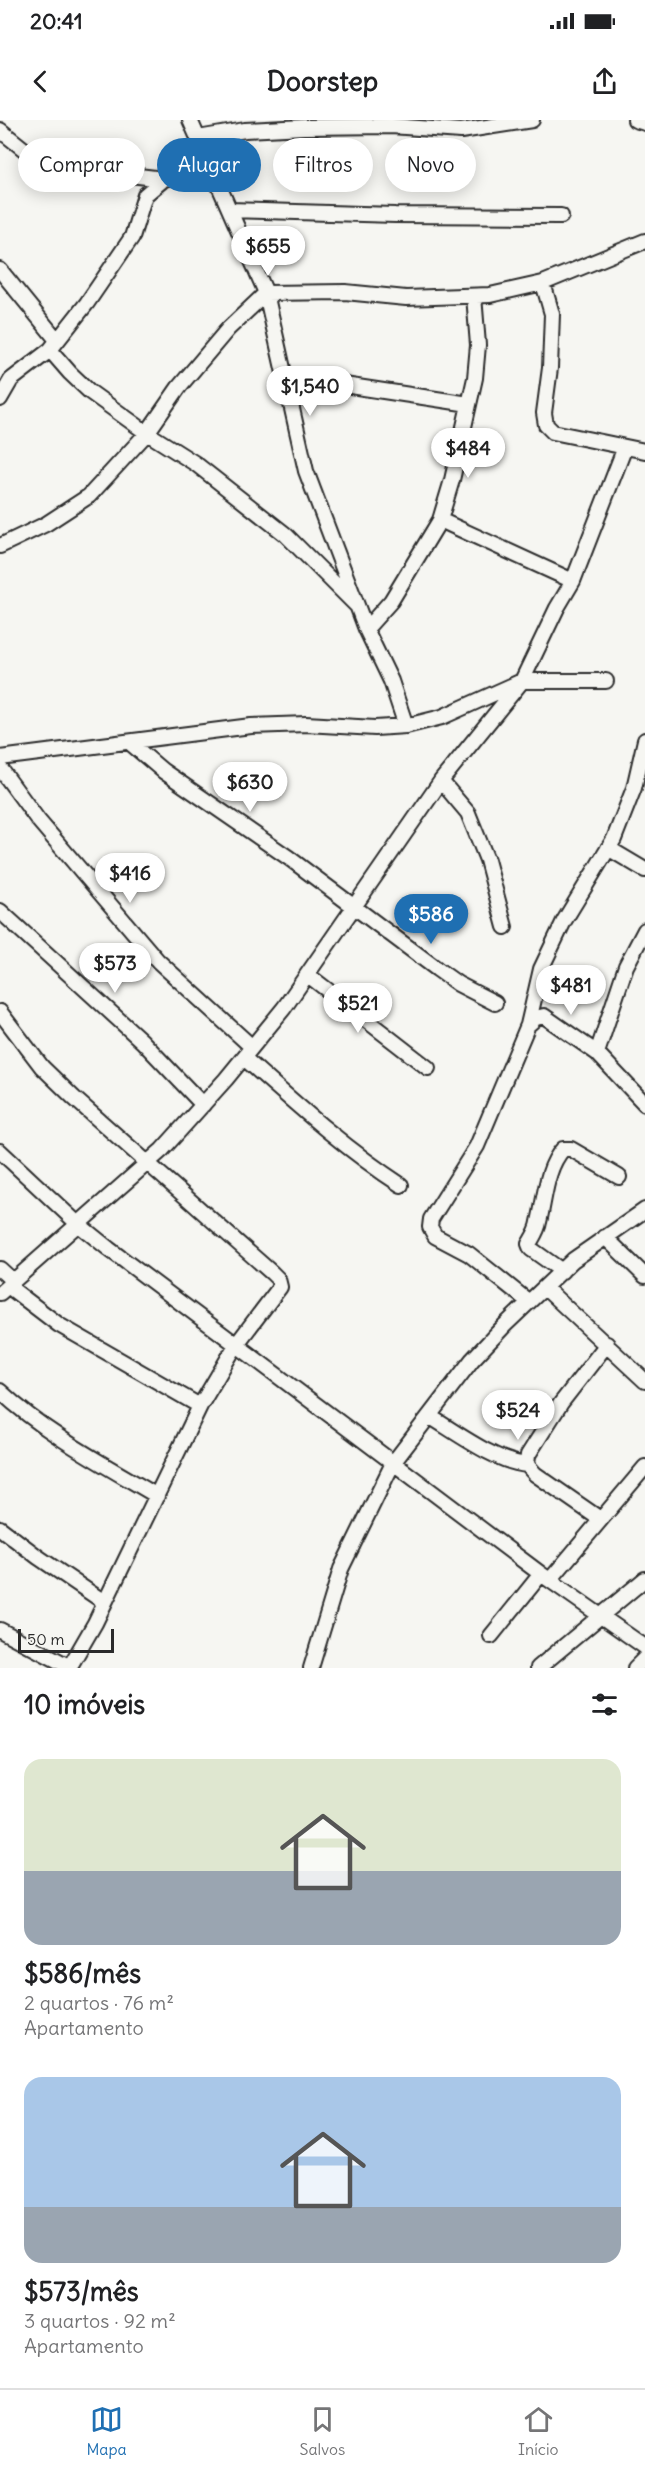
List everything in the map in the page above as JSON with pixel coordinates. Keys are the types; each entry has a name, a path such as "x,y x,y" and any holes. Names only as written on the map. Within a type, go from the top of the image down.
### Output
{"street":[{"path":"190,120 198,138 245,130 304,127 391,126 461,131 532,120"},
{"path":"635,120 645,123"},
{"path":"0,130 40,162 157,178"},
{"path":"0,399 11,380 54,345 87,303 132,237 145,195 157,183"},
{"path":"222,192 266,293 306,471 366,629 391,681 406,726"},
{"path":"230,210 395,215 561,216"},
{"path":"0,546 46,524 89,496 147,433 179,387 228,329 266,293 345,292 406,298 490,295 543,283 645,241"},
{"path":"0,270 54,345 70,373 90,392 147,433 196,464 285,534 359,609"},
{"path":"543,283 552,314 550,368 544,413 546,425 553,432 645,451"},
{"path":"366,629 395,596 440,520 452,480 475,378 478,345 474,296"},
{"path":"285,376 469,404"},
{"path":"7,1287 149,1163 248,1052 308,975 441,781 522,681 573,581 625,447"},
{"path":"440,520 573,581"},
{"path":"0,759 251,726 306,724 375,728 406,726 442,717 522,681 606,681"},
{"path":"529,1302 469,1254 435,1236 430,1227 431,1220 477,1146 528,1025 540,969 564,921 614,839 634,788 643,757 645,740"},
{"path":"129,742 162,771 289,858 458,984 495,1003"},
{"path":"0,768 38,820 158,961 330,1135 401,1185"},
{"path":"441,781 468,813 486,860 505,927"},
{"path":"608,848 645,870"},
{"path":"0,911 135,1034 203,1105"},
{"path":"597,1053 626,966 645,930"},
{"path":"308,975 428,1068"},
{"path":"0,1012 42,1067 278,1279 280,1287 236,1345 200,1406 105,1602 70,1667 0,1630"},
{"path":"528,1025 536,1018 544,1016 597,1053 645,1104"},
{"path":"562,1271 531,1249 529,1244 539,1222 541,1204 556,1157 563,1149 571,1149 619,1177"},
{"path":"0,1151 78,1224 393,1463 546,1577 645,1647"},
{"path":"311,1668 341,1569 393,1463 472,1360 529,1302 605,1236 645,1210"},
{"path":"605,1236 645,1276"},
{"path":"0,1269 7,1287 59,1324 200,1406"},
{"path":"545,1288 645,1381"},
{"path":"527,1465 528,1455 561,1403 607,1344"},
{"path":"0,1391 22,1412 73,1446 157,1496"},
{"path":"429,1416 500,1457 527,1465 535,1474 600,1519"},
{"path":"491,1636 645,1467"},
{"path":"0,1528 105,1602"},
{"path":"538,1668 645,1579"},
{"path":"635,1668 645,1658"}]}
